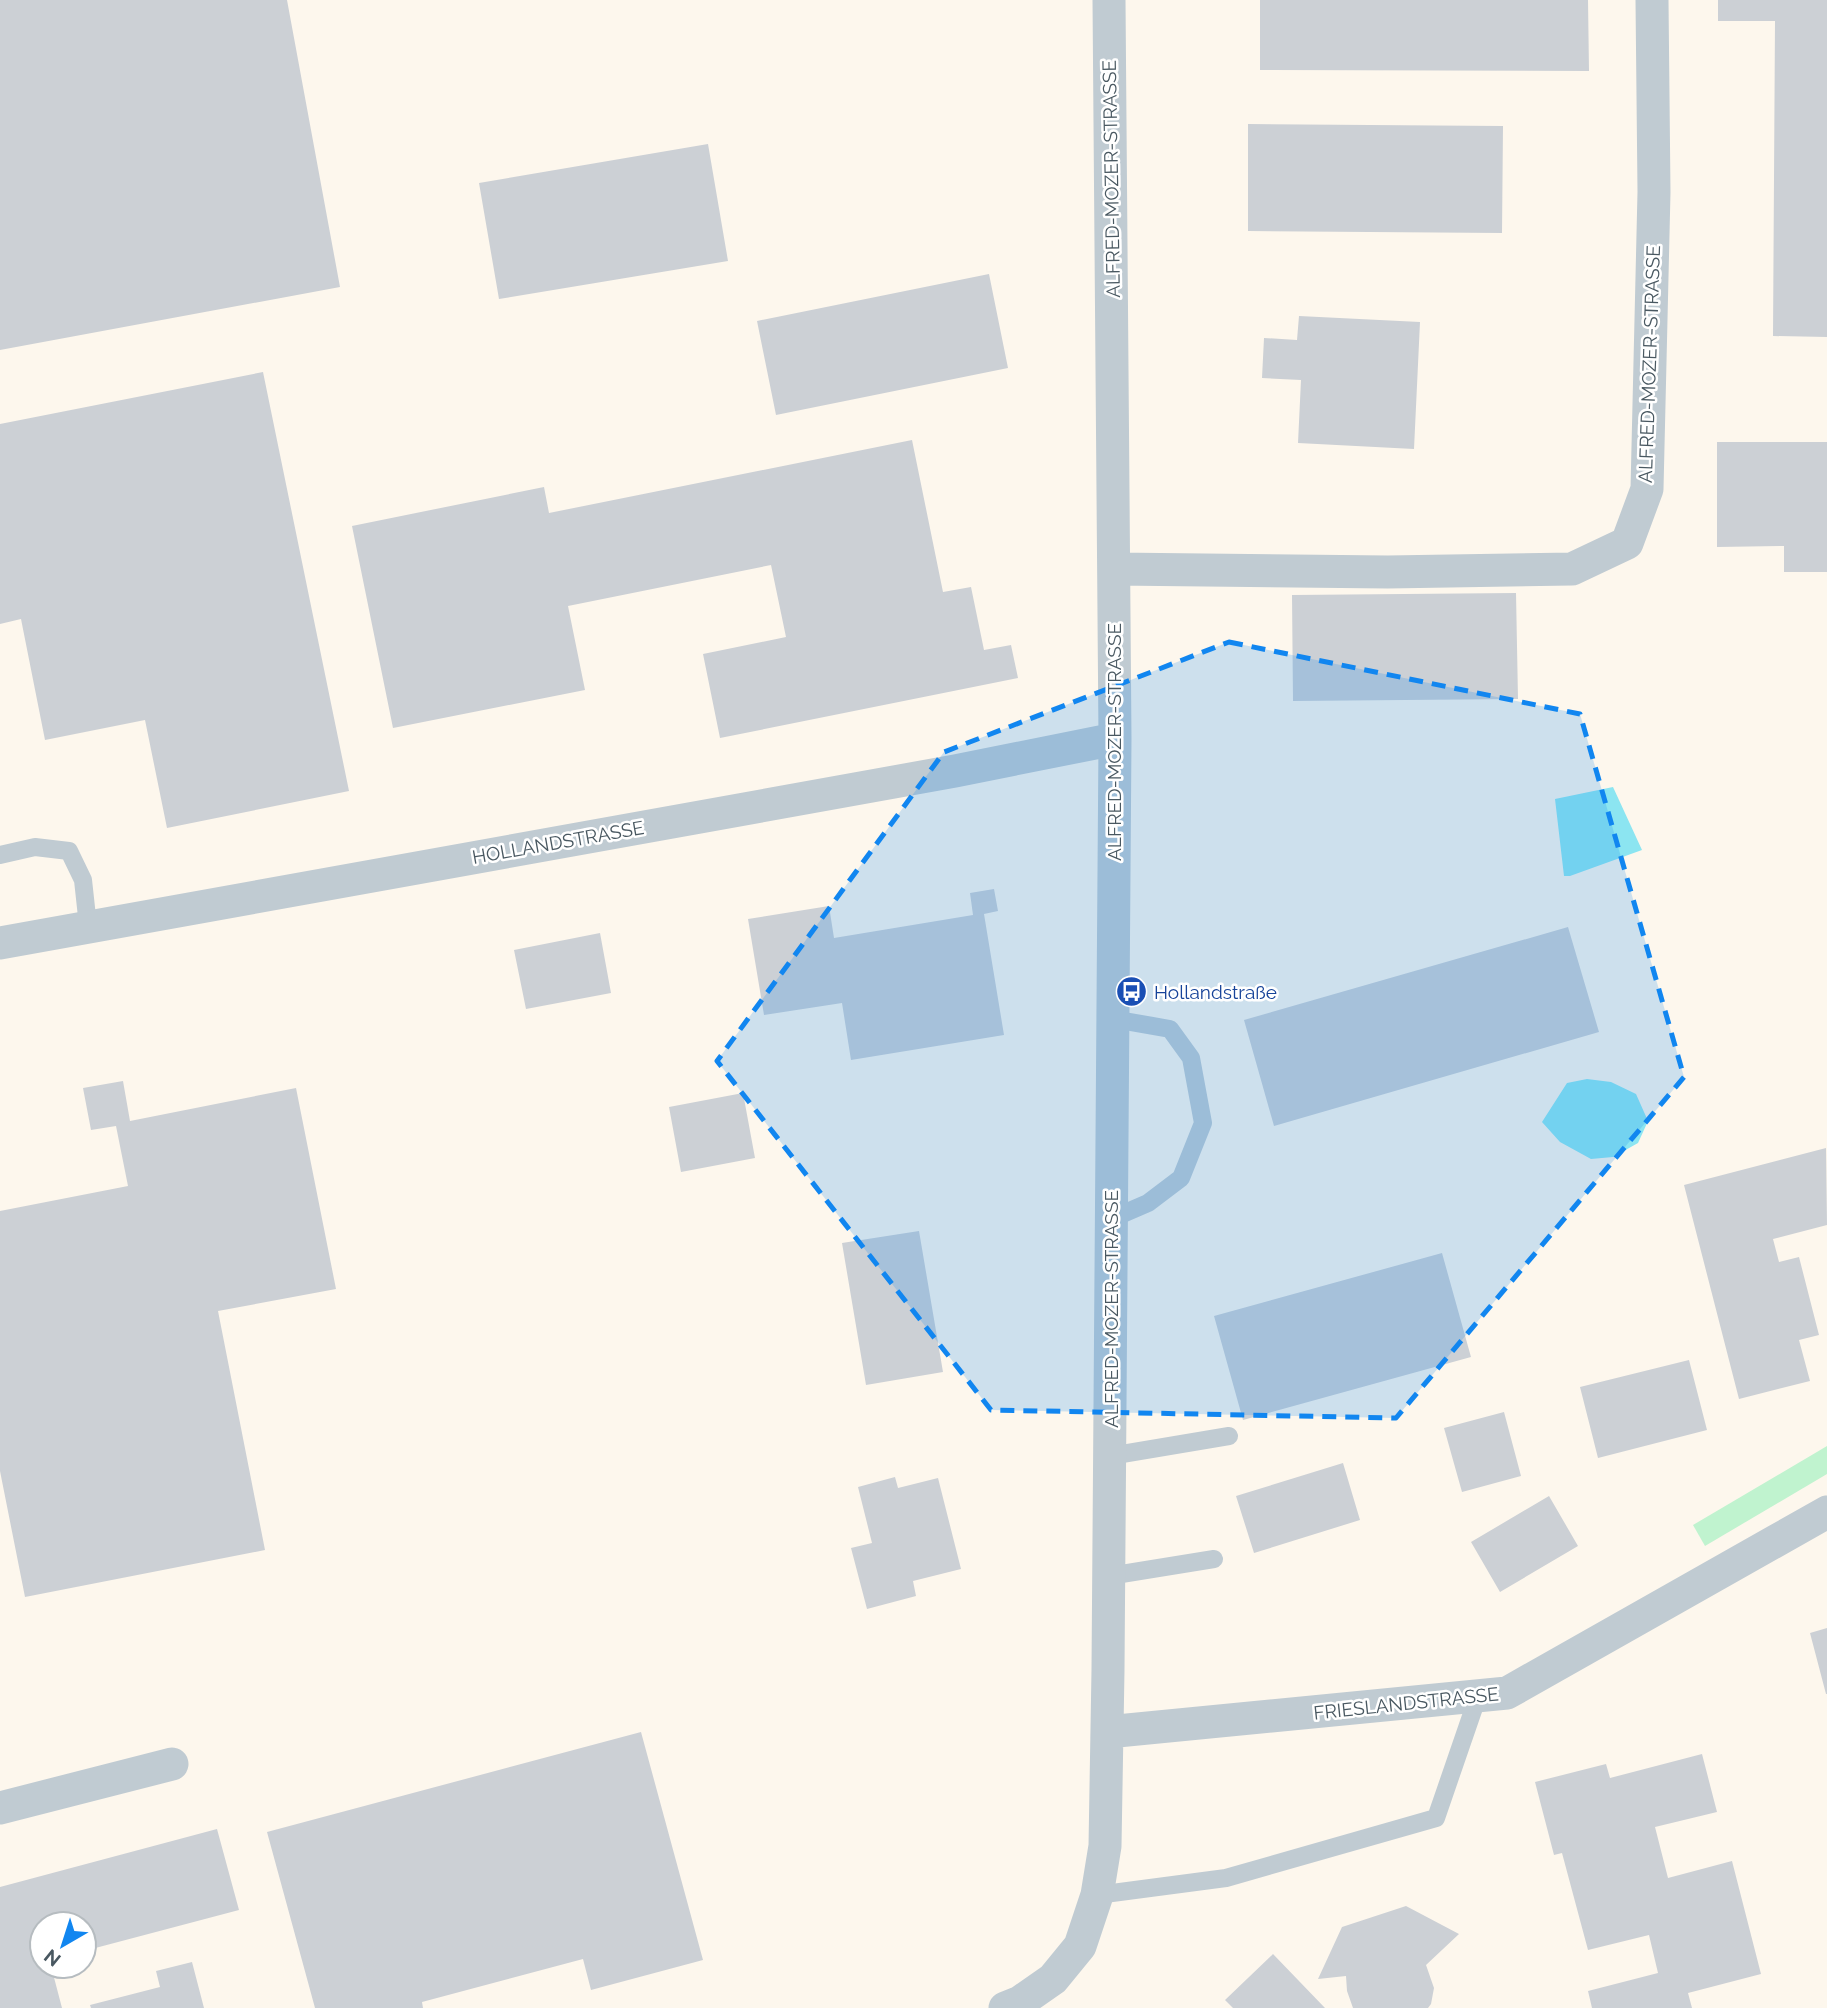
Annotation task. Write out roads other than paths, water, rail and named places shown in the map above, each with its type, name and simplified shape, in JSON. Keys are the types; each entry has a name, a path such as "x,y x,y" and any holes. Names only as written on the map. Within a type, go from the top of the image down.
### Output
{"street":[{"name":"ALFRED-MOZER-STRASSE","path":"1004,2008 1020,2002 1053,1979 1080,1946 1097,1895 1105,1846 1115,740 1108,0"},
{"name":"ALFRED-MOZER-STRASSE","path":"1115,569 1388,572 1573,569 1627,543 1647,489 1654,192 1652,0"},
{"name":"HOLLANDSTRASSE","path":"0,943 1115,740"},
{"name":"FRIESLANDSTRASSE","path":"1107,1732 1507,1693 1827,1512"},
{"path":"0,1808 172,1764"}],"lane":[{"path":"0,855 36,847 69,852 83,880 88,926"},
{"path":"1111,1219 1148,1203 1181,1178 1203,1123 1191,1058 1170,1029 1113,1019"},
{"path":"1110,1456 1229,1436"},
{"path":"1109,1576 1214,1559"},
{"path":"1097,1895 1226,1878 1436,1818 1478,1696"}],"water":[{"path":"1613,787 1642,850 1564,876 1555,799"},
{"path":"1587,1079 1611,1082 1636,1094 1648,1121 1638,1143 1613,1157 1591,1159 1560,1142 1542,1122 1567,1083"}],"place":[{"name":"Hollandstraße","path":"1131,992"}]}
